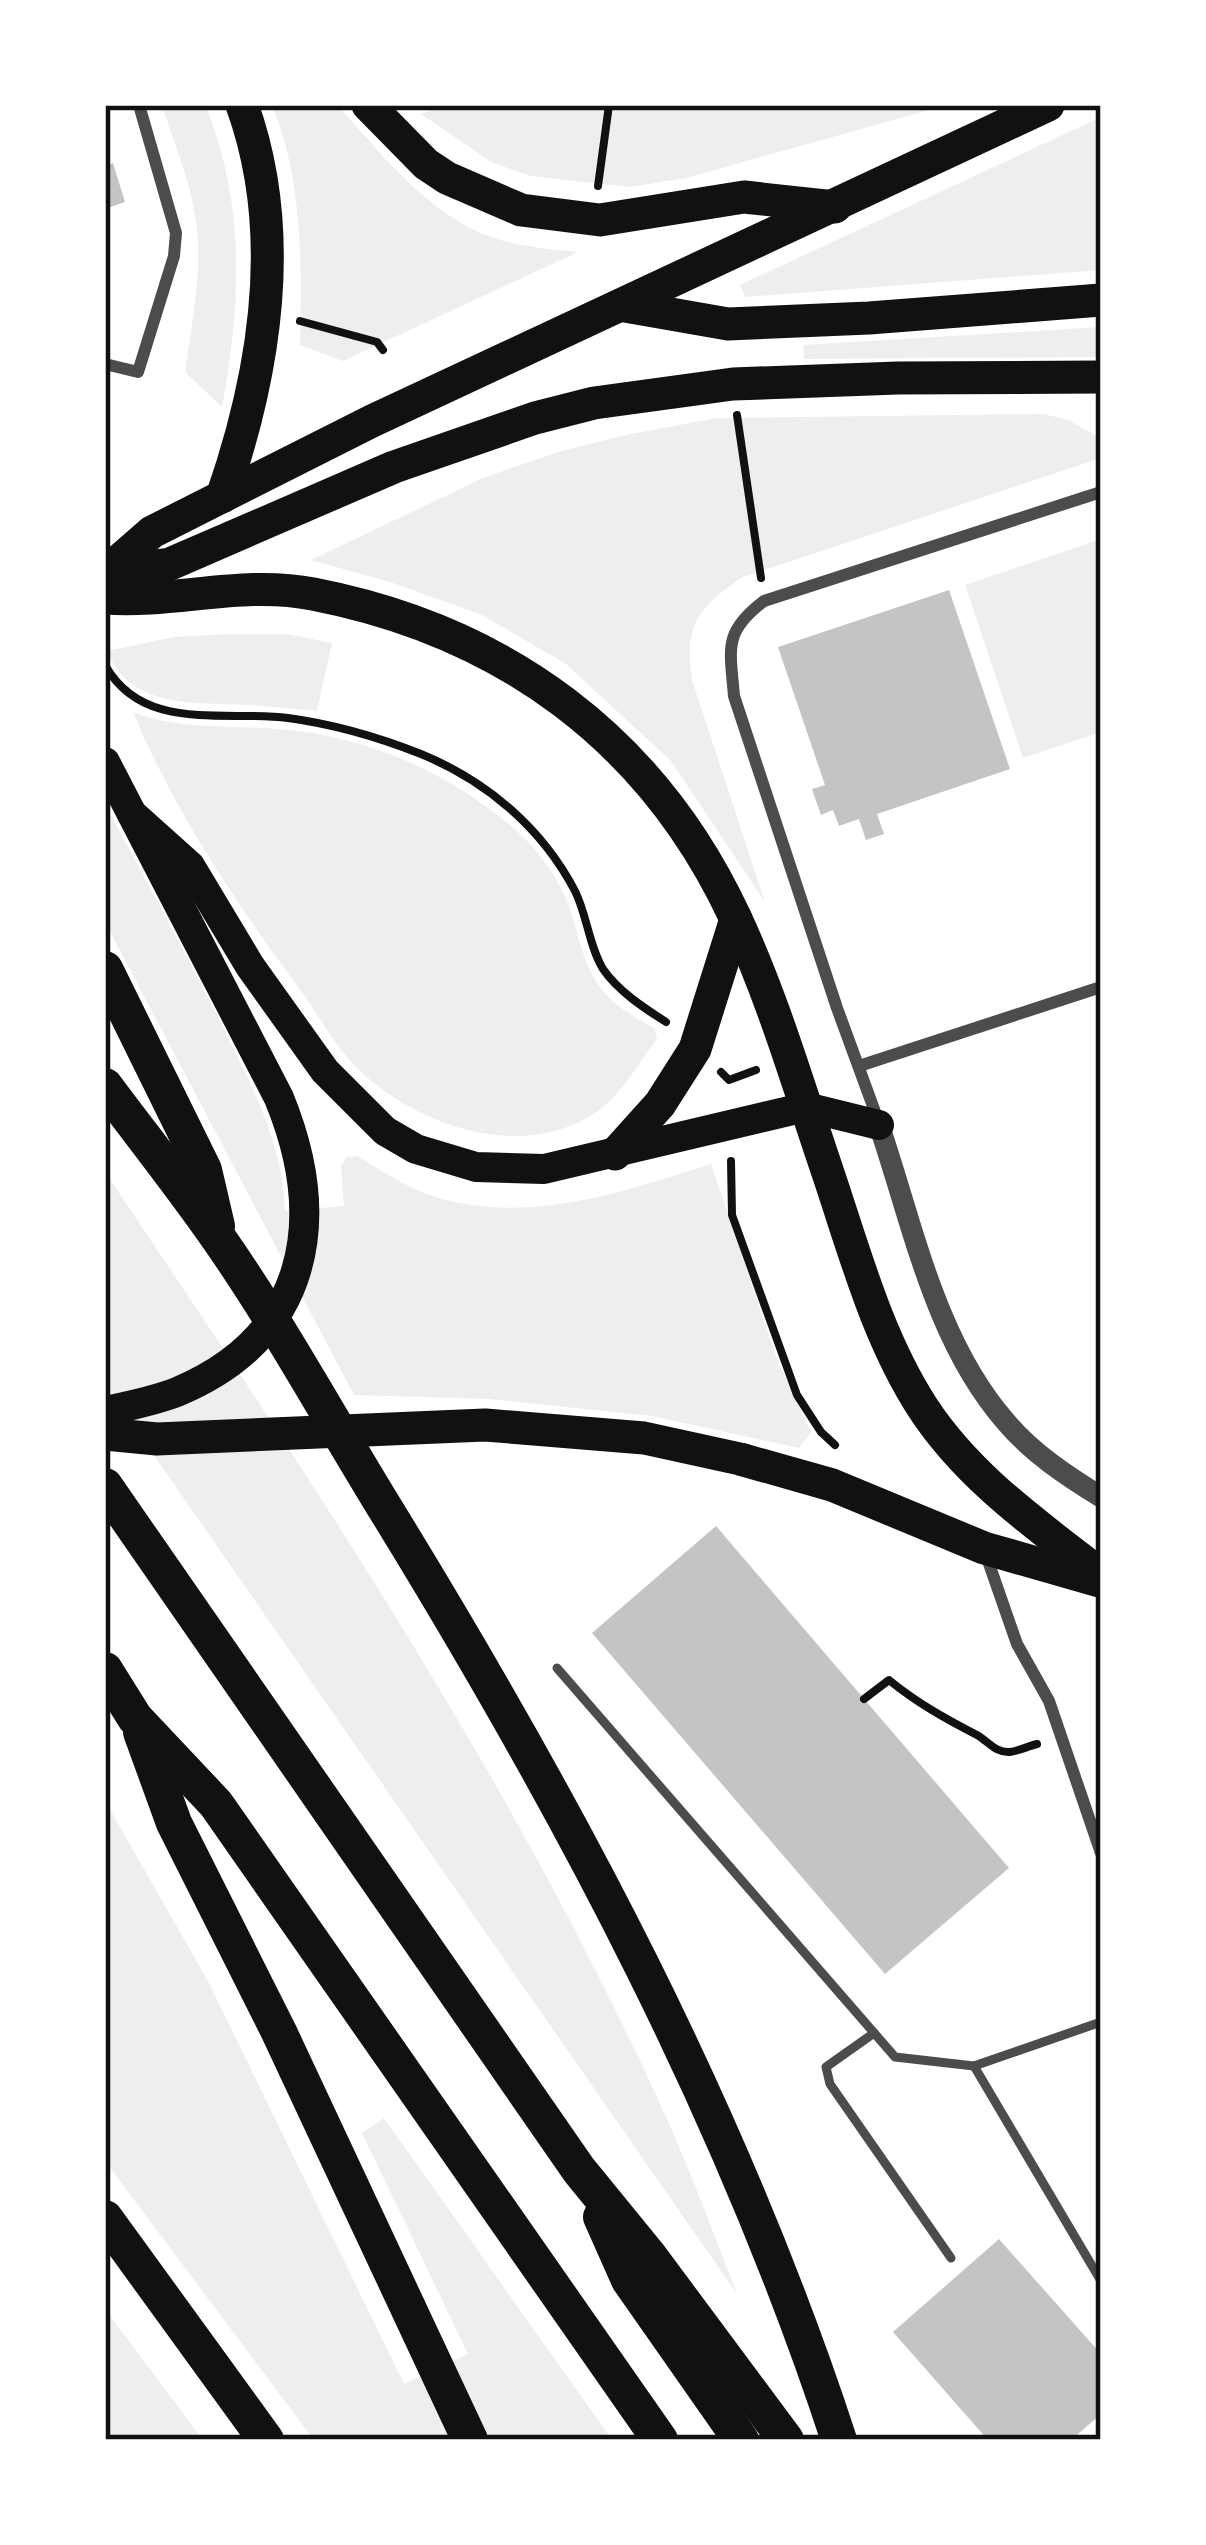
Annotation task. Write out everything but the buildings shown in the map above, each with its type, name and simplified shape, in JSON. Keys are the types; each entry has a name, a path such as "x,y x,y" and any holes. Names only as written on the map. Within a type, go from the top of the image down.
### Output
{"highway":[{"path":"222,497 248,412 261,348 266,229 262,178 242,105"},
{"path":"368,105 426,164 521,210 600,220 744,197 837,207"},
{"path":"106,581 152,532 372,422 1048,105"},
{"path":"625,306 728,324 1101,300"},
{"path":"106,581 170,564 394,467 535,418 594,403 733,384 898,378 1093,385"},
{"path":"106,581 306,592 440,629 501,658 606,736 680,822 736,919 806,1107 868,1294 921,1405 973,1471 1101,1578"},
{"path":"615,1154 660,1104 695,1049 736,919"},
{"path":"105,969 204,1170 220,1241"},
{"path":"105,1086 220,1241 493,1685 605,1892 709,2103 760,2220 839,2440"},
{"path":"105,1434 157,1439 484,1425 644,1438 832,1485 984,1548 1101,1578"},
{"path":"105,1486 579,2170 786,2440"},
{"path":"105,1670 135,1718 215,1804 660,2440"},
{"path":"135,1718 174,1823 279,2032 470,2440"},
{"path":"579,2170 629,2280 741,2440"},
{"path":"105,2218 266,2440"}],"main road":[{"path":"105,762 279,1098 305,1180 305,1225 297,1269 266,1329 203,1379 152,1400 105,1412"},
{"path":"132,814 190,866 250,967 302,1043 347,1096 385,1131 442,1159 491,1168 544,1168 806,1107 879,1125"}],"street":[{"path":"105,364 138,372 174,256 174,215 139,105"},
{"path":"1101,492 764,601 740,619 730,648 734,696 944,1320 974,1378 1008,1425 1101,1497"},
{"path":"859,1066 1101,987"},
{"path":"984,1548 1017,1644 1049,1701 1101,1853"}],"lane":[{"path":"557,1669 895,2057 974,2066 1101,2022"},
{"path":"874,2032 826,2067 830,2084 951,2258"},
{"path":"974,2066 1101,2281"}],"path":[{"path":"598,190 609,105"},
{"path":"298,321 377,343 383,350"},
{"path":"733,384 764,601"},
{"path":"105,665 114,680 158,711 286,718 353,730 424,755 488,790 544,838 577,895 602,968 638,1004 672,1026"},
{"path":"715,1067 729,1080 756,1070"},
{"path":"731,1153 732,1215 797,1395 837,1448"},
{"path":"864,1699 889,1680 920,1706 1006,1753 1061,1736"}],"shaded area":[{"path":"162,105 205,105 228,179 236,292 222,407 185,372 198,241 189,189"},
{"path":"272,105 337,105 408,182 449,215 504,241 578,252 343,361 300,345 295,193"},
{"path":"450,105 947,105 686,178 630,187 530,176 491,162 421,114"},
{"path":"1101,117 1101,270 745,297 740,285"},
{"path":"1101,327 1101,357 804,359 803,345"},
{"path":"1044,414 1068,420 1101,438 1101,458 743,577 714,598 697,619 690,645 692,680 765,902 671,761 566,664 482,615 311,560 483,478 561,451 631,434 717,418"},
{"path":"1101,539 1101,732 1023,758 965,585"},
{"path":"287,634 332,643 317,711 167,699 132,684 107,651 174,637"},
{"path":"133,712 186,724 278,729 341,739 402,759 459,788 511,826 543,859 566,899 596,982 615,1003 655,1029 657,1039 611,1099 563,1129 500,1135 437,1120 408,1106 357,1068 335,1042 209,858"},
{"path":"105,804 253,1088 278,1160 285,1211 344,1206 341,1167 346,1157 357,1156 422,1192 495,1207 568,1203 711,1164 777,1359 811,1432 799,1448 652,1416 488,1399 354,1395 105,922"},
{"path":"105,1172 332,1516 476,1751 607,1993 676,2139 737,2294 105,1385"},
{"path":"105,1801 208,1981 404,2384 468,2354 362,2133 384,2118 612,2440 314,2440 105,2161"},
{"path":"105,2309 203,2440 105,2440"}]}
